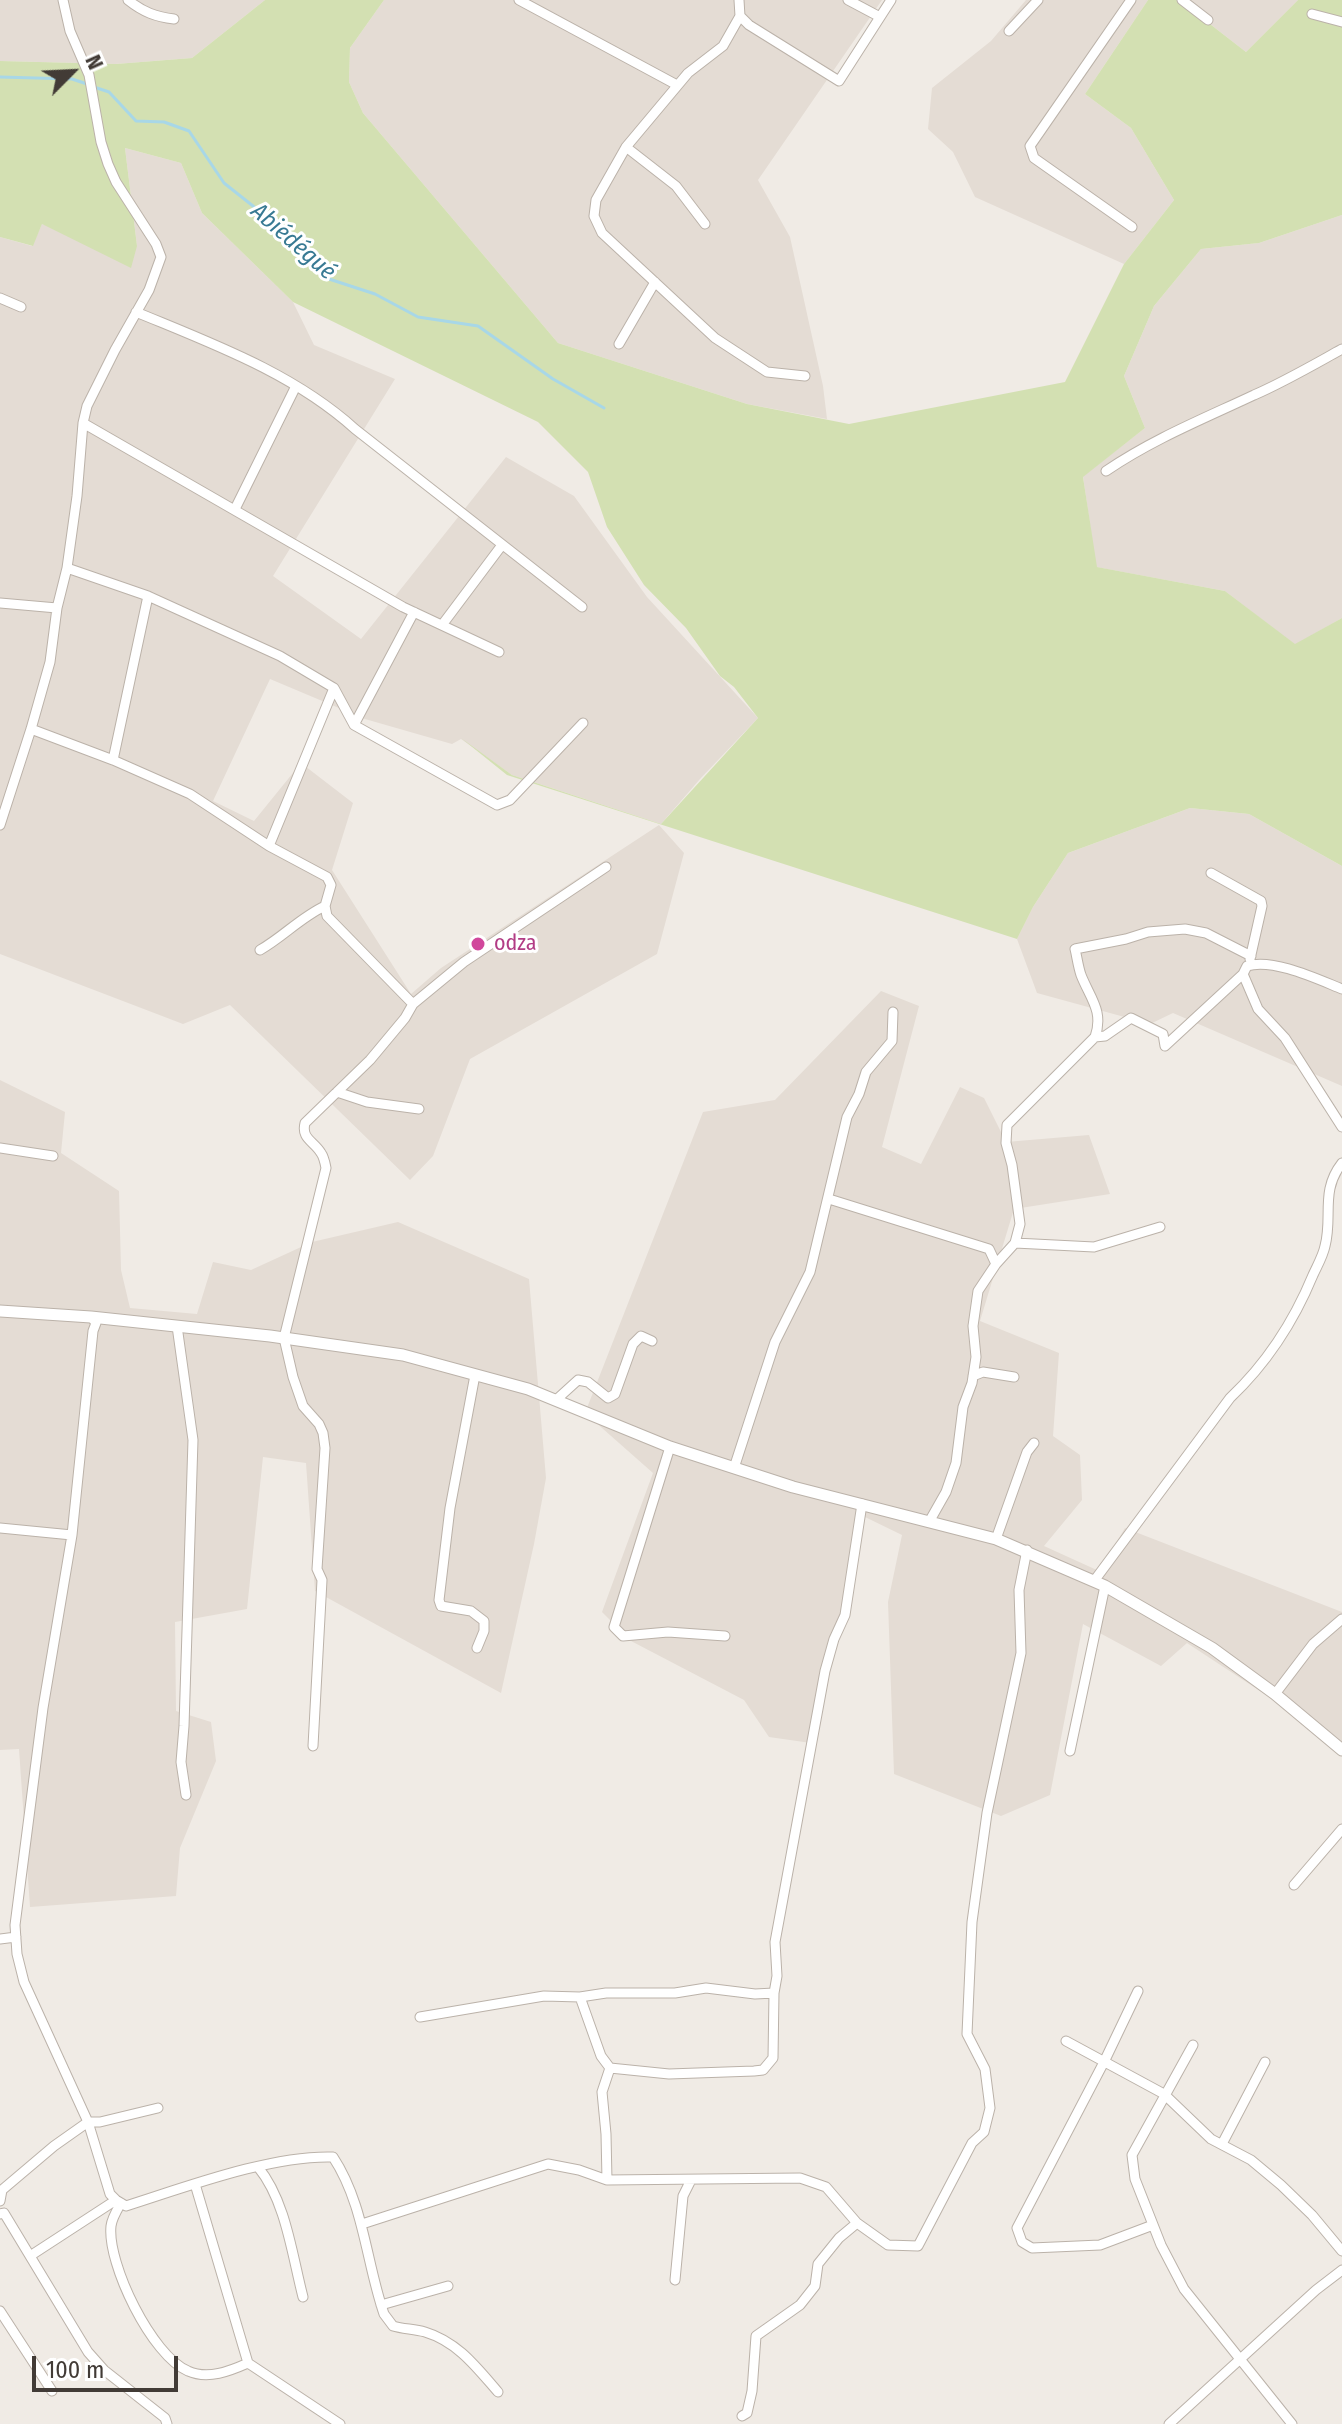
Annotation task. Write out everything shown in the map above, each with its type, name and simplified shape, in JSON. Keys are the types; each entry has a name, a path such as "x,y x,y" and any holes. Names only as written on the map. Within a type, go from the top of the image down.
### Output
{"street":[{"path":"0,825 5,788 31,729 50,662 57,608 67,568 87,406 149,290 161,257 108,164 89,75 70,31 63,0"},
{"path":"128,0 160,18 174,19"},
{"path":"519,0 677,85"},
{"path":"739,0 740,16 723,46 677,85 626,147 596,200 594,216 602,233 715,338 767,372 805,376"},
{"path":"848,0 880,17"},
{"path":"740,16 749,25 839,81 891,0"},
{"path":"1009,31 1038,0"},
{"path":"1182,0 1208,20"},
{"path":"1126,2 1030,146 1034,158 1132,227"},
{"path":"1312,14 1342,22"},
{"path":"626,147 676,186 705,224"},
{"path":"619,344 655,282"},
{"path":"0,298 21,307"},
{"path":"136,312 254,362 331,407 582,607"},
{"path":"1106,471 1175,430 1257,394 1342,349"},
{"path":"235,509 296,386"},
{"path":"83,423 414,612 499,652"},
{"path":"442,625 502,545"},
{"path":"67,568 148,596 280,656 334,688 354,725 497,805 510,800 583,723"},
{"path":"113,760 148,596"},
{"path":"0,603 57,608"},
{"path":"354,725 414,612"},
{"path":"269,846 334,688"},
{"path":"31,729 190,794 269,846 327,877 331,885 325,906 327,916 413,1004"},
{"path":"313,1746 322,1580 317,1569 325,1448 319,1424 303,1406 284,1338 326,1168 323,1156 304,1136 305,1123 370,1060 413,1004 464,962 606,867"},
{"path":"1211,873 1261,901 1247,965 1258,1009 1285,1038 1342,1127"},
{"path":"260,950 277,941 311,912 325,906"},
{"path":"929,1522 946,1492 956,1463 963,1407 976,1357 973,1326 978,1291 1015,1243 1020,1224 1006,1143 1007,1125 1095,1037 1100,1023 1079,971 1075,949 1148,932 1185,929 1206,933 1247,965"},
{"path":"1095,1037 1105,1036 1131,1018 1163,1034 1165,1046 1247,965 1277,967 1342,989"},
{"path":"734,1468 775,1342 810,1272 847,1117 866,1072 892,1041 893,1012"},
{"path":"337,1092 367,1102 419,1109"},
{"path":"0,1148 53,1156"},
{"path":"1070,1751 1099,1583 1230,1398 1251,1378 1299,1308 1326,1246 1327,1197 1334,1173 1342,1163"},
{"path":"829,1199 989,1249 996,1264"},
{"path":"1015,1243 1094,1247 1160,1227"},
{"path":"0,1311 177,1326 403,1355 528,1389 670,1447 793,1487 996,1539 1099,1583 1212,1648 1275,1694 1342,1750"},
{"path":"92,1318 96,1323 72,1535 43,1708 15,1925 24,1982 88,2122 110,2194 118,2202 126,2206 258,2167 315,2156 333,2157 342,2171 362,2224 381,2305 393,2326 444,2340 465,2354 498,2392"},
{"path":"177,1326 193,1440 181,1762 186,1795"},
{"path":"556,1400 578,1380 588,1382 608,1398 615,1394 633,1344 641,1336 652,1341"},
{"path":"973,1376 983,1372 1014,1377"},
{"path":"475,1375 450,1508 439,1600 441,1606 471,1611 484,1621 484,1631 477,1648"},
{"path":"996,1539 1027,1452 1034,1443"},
{"path":"670,1447 614,1627 623,1636 668,1632 725,1636"},
{"path":"580,1997 601,2056 610,2068 669,2074 763,2070 773,2058 777,1976 775,1942 825,1671 845,1615 862,1504"},
{"path":"0,1528 72,1535"},
{"path":"362,2224 548,2164 607,2180 800,2178 826,2187 857,2223 888,2245 918,2246 972,2143 984,2132 990,2108 985,2069 967,2034 972,1922 987,1813 1021,1653 1019,1590 1027,1550"},
{"path":"1275,1694 1313,1644 1342,1619"},
{"path":"1294,1885 1342,1829"},
{"path":"0,1939 16,1937"},
{"path":"420,2017 544,1996 675,1993 706,1988 774,1993"},
{"path":"1138,1991 1017,2228 1022,2242 1032,2248 1100,2245 1153,2225"},
{"path":"1066,2041 1164,2094 1211,2139 1251,2160 1312,2215 1342,2251"},
{"path":"1193,2045 1132,2155 1135,2179 1161,2245 1184,2289 1292,2424"},
{"path":"1222,2144 1265,2062"},
{"path":"607,2180 602,2092 610,2068"},
{"path":"0,2201 2,2190 88,2122 158,2108"},
{"path":"258,2167 268,2180 283,2222 303,2297"},
{"path":"675,2280 683,2196 691,2180"},
{"path":"195,2184 248,2363 340,2424"},
{"path":"30,2256 118,2202"},
{"path":"118,2202 111,2226 115,2257 135,2308 168,2358 189,2372 208,2374 223,2373 248,2363"},
{"path":"0,2214 4,2213 88,2352 104,2370 165,2418 167,2424"},
{"path":"742,2416 747,2413 752,2391 756,2336 800,2305 815,2286 818,2264 839,2238 857,2223"},
{"path":"1169,2424 1239,2358 1342,2270"},
{"path":"381,2305 448,2286"},
{"path":"0,2311 52,2391"}],"shaded area":[{"path":"0,0 265,0 192,58 116,64 0,61"},
{"path":"384,0 882,0 758,180 790,237 823,386 827,419 747,404 558,343 363,113 349,82 350,48"},
{"path":"1026,0 1148,0 1085,94 1131,128 1174,200 1124,264 975,197 953,152 928,129 932,88 991,41"},
{"path":"1179,0 1298,0 1246,52"},
{"path":"125,148 181,163 202,213 293,302 314,345 395,379 273,576 361,639 506,457 574,496 647,597 758,718 661,824 512,775 461,739 452,744 365,719 270,679 213,801 254,821 301,763 353,803 332,870 411,994 441,968 659,825 684,853 657,954 470,1059 433,1156 410,1180 230,1005 183,1024 0,954 0,237 32,246 42,224 137,246"},
{"path":"1342,215 1342,618 1295,645 1225,591 1096,567 1083,476 1145,428 1124,376 1154,306 1201,249 1259,243"},
{"path":"1190,808 1249,814 1342,866 1342,1086 1173,1013 1150,1024 1037,993 1017,939 1033,907 1068,853"},
{"path":"881,991 919,1006 882,1147 921,1164 960,1087 984,1098 1006,1142 1089,1135 1110,1194 1014,1209 980,1321 1059,1353 1053,1436 1080,1455 1082,1500 1044,1546 1099,1571 1125,1528 1342,1612 1342,1745 1187,1643 1161,1666 1083,1624 1050,1795 1001,1816 894,1774 888,1602 902,1535 865,1517 811,1743 769,1737 744,1700 631,1641 602,1612 653,1473 585,1413 703,1112 775,1100"},
{"path":"0,1080 65,1112 61,1153 119,1191 121,1270 130,1308 197,1314 213,1262 251,1270 312,1242 398,1222 529,1279 546,1478 501,1693 315,1591 306,1463 263,1457 247,1609 175,1622 176,1711 211,1722 216,1761 180,1848 176,1896 30,1907 19,1749 0,1750"}],"green space":[{"path":"265,0 384,0 350,48 349,82 363,113 558,343 747,404 849,424 1065,382 1124,264 1174,200 1131,128 1085,94 1148,0 1179,0 1246,52 1298,0 1342,0 1342,215 1259,243 1201,249 1154,306 1124,376 1145,428 1083,477 1097,567 1225,591 1295,644 1342,618 1342,866 1249,814 1190,808 1068,853 1033,907 1017,939 507,775 461,738 512,775 661,824 758,718 734,687 720,676 686,628 644,585 607,527 588,472 538,422 293,302 202,213 181,163 125,148 137,246 131,268 42,224 33,246 0,237 0,61 116,64 192,58"}],"waterway":[{"name":"Abiédégué","path":"0,77 72,79 87,84"},
{"name":"Abiédégué","path":"94,87 109,92 136,121 164,122 189,131 224,183 287,233 329,279 375,294 418,317 478,326 553,379 604,408"}],"place":[{"name":"odza","path":"478,944"}]}
